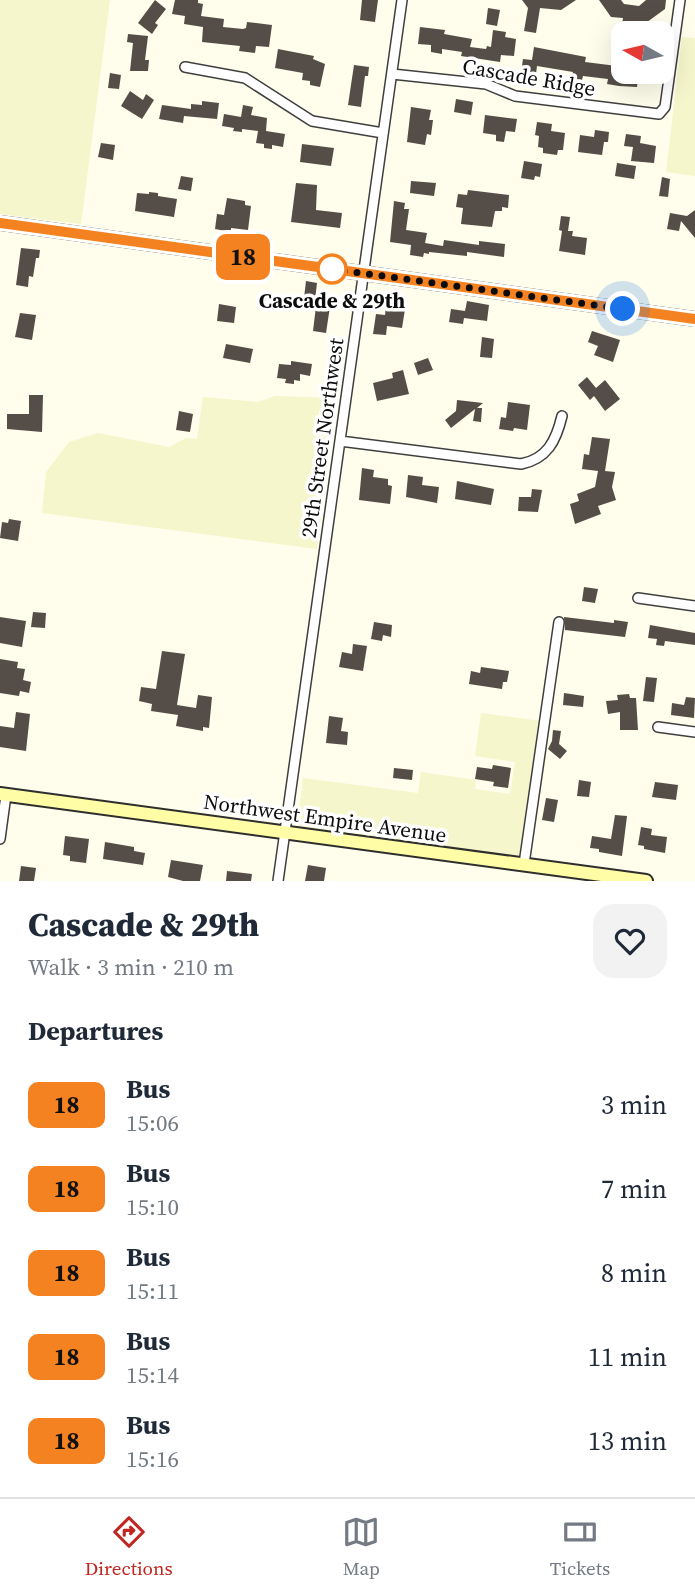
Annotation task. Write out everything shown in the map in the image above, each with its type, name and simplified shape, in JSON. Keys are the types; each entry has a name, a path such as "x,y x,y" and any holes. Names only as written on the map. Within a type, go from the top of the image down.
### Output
{"street":[{"name":"29th Street Northwest","path":"278,881 402,0"},
{"name":"Cascade Ridge","path":"391,74 486,84 515,96 660,114 665,107 680,0"},
{"path":"185,67 245,78 312,121 383,133"},
{"path":"0,223 695,319"},
{"path":"340,441 521,464 533,462 545,454 559,430 562,416"},
{"path":"638,598 695,606"},
{"path":"524,864 559,622"},
{"path":"658,727 695,732"},
{"path":"0,839 3,794"},
{"name":"Northwest Empire Avenue","path":"3,794 646,881"}],"green space":[{"path":"0,0 110,0 81,224 0,214"},
{"path":"682,37 695,38 695,176 666,172"},
{"path":"275,396 336,398 317,549 42,513 46,472 69,442 98,433 169,447 186,438 197,439 203,397 258,402"},
{"path":"481,713 541,721 521,858 297,827 303,778 418,793 421,772 476,780 475,789 510,794 515,762 475,756"}],"building":[{"path":"155,0 166,9 155,23 158,25 152,34 138,23"},
{"path":"175,0 198,0 198,3 203,4 201,16 224,19 223,27 243,29 246,28 247,22 272,25 269,47 256,46 255,53 239,51 240,46 202,42 203,27 184,24 185,16 172,14"},
{"path":"362,0 378,0 375,22 360,20"},
{"path":"522,0 576,0 561,10 540,8 536,33 524,31 528,8"},
{"path":"599,0 621,0 624,4 639,6 646,0 666,0 665,9 648,21 623,21 623,18 611,17"},
{"path":"488,8 500,10 497,26 486,24"},
{"path":"420,27 445,30 444,34 472,39 470,47 486,49 487,46 491,47 493,30 506,32 505,37 516,39 514,56 501,55 500,62 461,56 462,52 442,49 442,54 431,52 431,45 418,44"},
{"path":"128,34 148,36 145,60 149,60 148,71 130,71 133,43 127,42"},
{"path":"534,47 586,57 585,62 611,65 611,84 637,84 637,87 607,84 608,79 583,76 582,80 571,78 573,72 537,66 536,74 521,72 523,59 532,60"},
{"path":"278,49 314,56 313,59 325,64 320,87 302,80 303,73 275,68"},
{"path":"354,65 369,67 368,76 365,76 361,107 348,105"},
{"path":"110,73 121,75 119,89 108,88"},
{"path":"130,91 143,100 146,94 154,100 142,119 121,106"},
{"path":"456,99 473,102 471,115 454,112"},
{"path":"202,101 219,103 217,119 184,116 183,123 159,119 162,105 191,109 191,104 202,105"},
{"path":"243,105 253,107 251,115 267,118 266,131 285,134 283,147 272,145 272,149 264,148 264,144 256,143 258,131 233,131 234,128 222,126 224,114 241,117"},
{"path":"411,107 431,110 431,135 427,134 425,145 407,142"},
{"path":"485,115 517,119 515,132 506,131 504,142 496,141 496,135 483,133"},
{"path":"537,122 552,124 551,131 565,133 563,150 558,150 557,155 543,153 543,148 538,147 539,136 535,135"},
{"path":"595,130 609,132 602,155 578,152 580,135 594,137"},
{"path":"626,134 641,136 640,143 656,146 654,163 631,161 633,147 624,146"},
{"path":"101,143 115,145 113,160 98,157"},
{"path":"302,144 334,148 331,166 300,162"},
{"path":"524,161 542,164 540,177 535,176 534,180 521,178"},
{"path":"617,163 636,166 634,179 615,176"},
{"path":"181,176 193,178 191,191 178,189"},
{"path":"662,177 670,179 668,197 659,196"},
{"path":"411,181 436,183 434,196 410,193"},
{"path":"296,183 317,185 316,210 342,213 340,228 291,222"},
{"path":"468,190 509,195 508,208 502,207 502,211 495,211 492,227 461,224 463,208 456,207 458,194 467,195"},
{"path":"149,192 177,199 174,217 135,211 137,193"},
{"path":"227,198 245,201 245,205 251,206 248,230 231,228 231,232 215,229 217,214 224,215"},
{"path":"394,201 405,203 404,209 409,209 406,230 427,233 425,243 443,246 444,240 479,245 479,241 505,244 504,257 467,252 467,256 429,252 424,253 423,257 410,255 411,245 390,242"},
{"path":"695,210 695,238 681,221 679,231 667,229 670,213 687,216"},
{"path":"561,216 570,217 568,231 573,231 572,236 587,238 585,255 559,251"},
{"path":"21,248 40,250 33,277 29,276 28,287 16,285"},
{"path":"306,281 317,283 315,300 304,298"},
{"path":"317,298 331,300 326,333 313,331"},
{"path":"467,301 489,305 487,321 464,318 463,324 449,322 451,309 465,311"},
{"path":"394,302 406,303 402,328 387,326 386,335 373,334 376,314 385,315 386,307 393,308"},
{"path":"219,304 236,307 234,323 217,321"},
{"path":"20,313 36,315 32,340 15,337"},
{"path":"592,331 620,340 613,362 594,355 598,346 588,342"},
{"path":"482,337 494,339 492,358 480,357"},
{"path":"226,344 253,349 250,363 223,358"},
{"path":"428,358 433,370 418,375 414,363"},
{"path":"291,361 312,364 310,376 300,374 300,381 294,380 294,384 277,378 279,364 291,365"},
{"path":"403,370 409,394 377,401 373,383 393,378 392,373"},
{"path":"587,377 596,388 605,380 620,399 605,411 594,396 590,400 578,385"},
{"path":"29,395 43,395 42,432 7,429 7,414 29,414"},
{"path":"457,400 483,403 477,408 482,408 481,422 473,421 475,409 451,428 445,420 456,411"},
{"path":"508,402 530,405 527,430 499,429 501,417 506,418"},
{"path":"179,411 193,414 190,432 176,430"},
{"path":"592,437 610,439 605,471 615,472 612,487 616,500 598,506 601,514 575,524 570,504 579,501 577,494 595,487 598,471 582,469 584,454 589,455"},
{"path":"362,468 374,470 373,477 388,479 388,485 392,486 390,504 359,500"},
{"path":"408,475 423,477 422,485 439,487 437,503 406,497"},
{"path":"457,481 494,489 491,505 455,499"},
{"path":"532,489 542,490 538,512 518,511 519,497 531,497"},
{"path":"9,519 21,521 18,541 0,538 2,522 8,523"},
{"path":"584,587 598,589 595,603 582,601"},
{"path":"33,612 46,613 45,628 31,627"},
{"path":"0,617 26,621 22,647 0,643"},
{"path":"564,617 628,622 625,637 565,630"},
{"path":"374,622 392,625 391,637 383,635 382,641 371,639"},
{"path":"650,625 695,633 695,645 665,641 664,646 656,645 657,639 648,638"},
{"path":"353,644 367,646 363,671 339,667 342,652 352,654"},
{"path":"162,651 185,654 177,705 196,708 198,695 212,697 209,728 203,727 203,731 176,726 178,715 151,711 152,704 139,701 141,687 156,689"},
{"path":"0,659 18,662 17,668 25,669 23,680 31,682 29,693 20,691 19,696 0,693"},
{"path":"481,667 509,671 507,682 503,682 502,689 469,684 471,671 480,673"},
{"path":"646,677 657,678 654,702 643,701"},
{"path":"564,693 584,696 583,707 563,705"},
{"path":"629,694 630,698 636,698 638,730 620,730 620,712 608,714 606,701 618,700 617,695"},
{"path":"686,697 695,698 694,718 671,715 672,703 684,705"},
{"path":"16,712 30,714 26,751 0,747 0,726 14,728"},
{"path":"329,716 343,718 341,731 348,732 347,745 326,743"},
{"path":"553,730 561,731 559,744 567,751 560,759 548,749"},
{"path":"493,765 511,768 508,788 493,786 494,782 475,779 477,767 492,769"},
{"path":"394,768 413,770 412,780 393,778"},
{"path":"579,780 591,782 589,797 577,796"},
{"path":"655,782 678,785 676,800 652,797"},
{"path":"546,798 558,800 554,822 542,820"},
{"path":"615,815 627,816 622,856 590,848 592,836 611,839"},
{"path":"641,827 652,829 651,835 667,837 665,853 644,849 644,846 638,845"},
{"path":"65,836 89,839 86,863 70,861 70,856 63,855"},
{"path":"105,842 134,847 134,851 145,853 143,865 103,859"},
{"path":"171,860 203,865 200,881 183,881 168,877"},
{"path":"308,865 326,868 324,881 305,881"},
{"path":"21,866 36,868 34,881 19,881"},
{"path":"227,871 252,874 251,881 226,881"}],"bus line":[{"name":"18","path":"0,223 695,319"}],"place":[{"name":"Cascade & 29th","path":"332,269"}],"route":[{"path":"332,269 623,309"}]}
